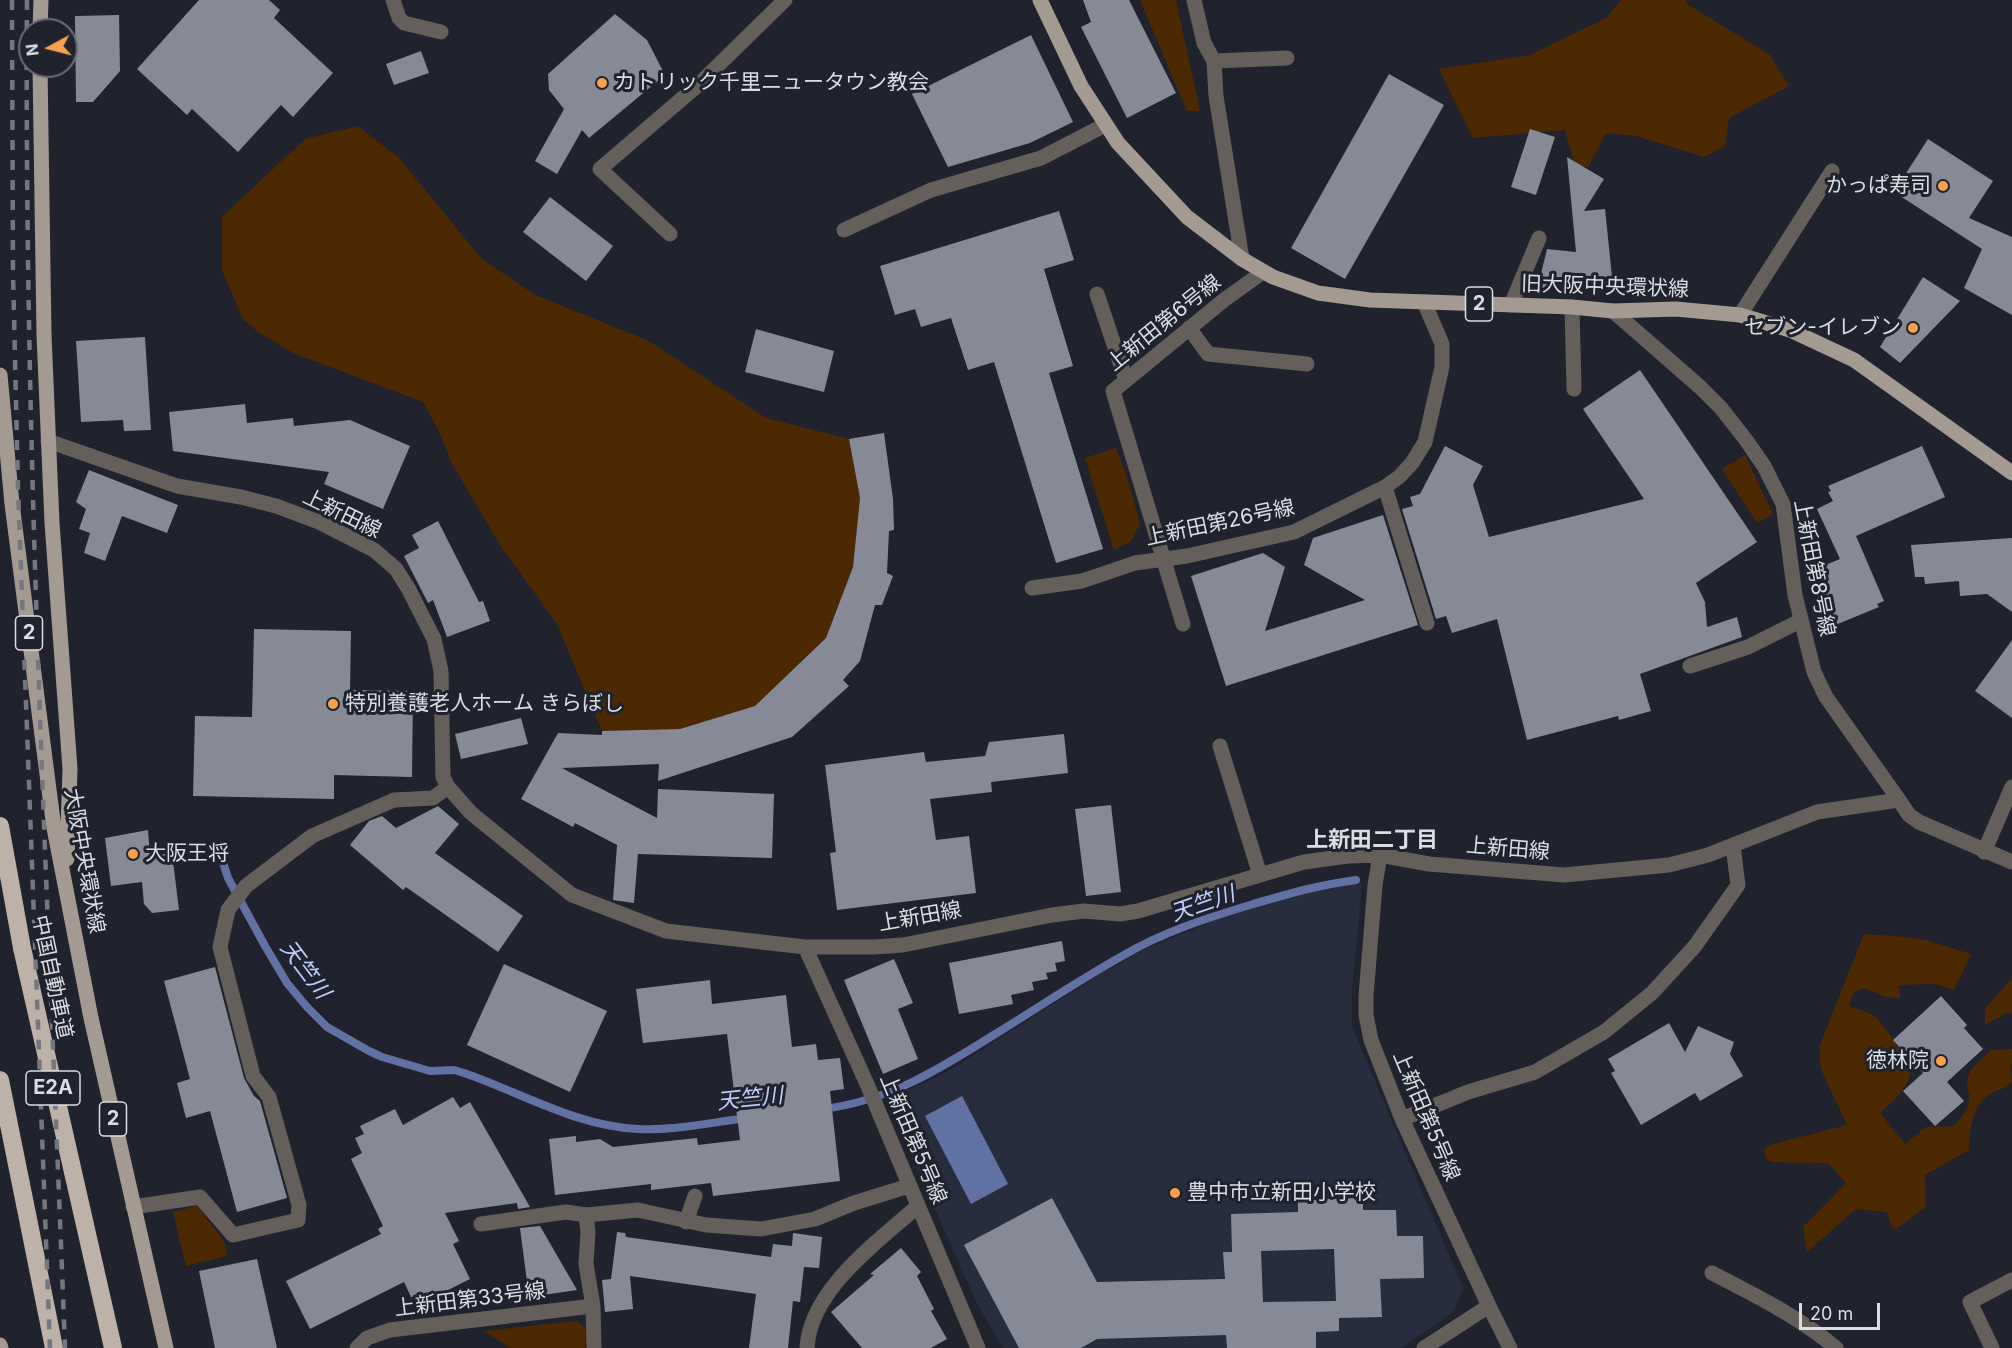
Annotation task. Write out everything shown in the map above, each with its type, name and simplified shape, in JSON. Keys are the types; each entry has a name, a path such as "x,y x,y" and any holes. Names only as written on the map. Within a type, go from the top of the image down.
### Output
{"highway":[{"name":"中国自動車道","path":"0,826 22,948 113,1348"},
{"name":"E2A","path":"0,1080 54,1348"}],"main road":[{"path":"40,18 41,0"},
{"name":"旧大阪中央環状線","path":"1040,0 1082,86 1118,142 1172,202 1242,259 1263,272 1318,293 1370,300 1572,307 1613,311 1676,309 1740,315 1790,330 1854,360 2012,473"},
{"path":"40,78 44,323 52,534 70,769 66,890"},
{"name":"大阪中央環状線","path":"0,375 15,527 54,828 91,1018 166,1348"}],"street":[{"path":"393,0 399,18 404,23 441,32"},
{"path":"670,234 600,169 698,85 785,0"},
{"path":"1194,0 1204,43 1214,61 1216,96 1242,259"},
{"path":"1214,61 1287,58"},
{"path":"844,230 931,190 1041,158 1105,125"},
{"path":"1740,315 1832,171"},
{"path":"1511,305 1539,238"},
{"name":"上新田第6号線","path":"1182,624 1113,391 1189,328 1263,272"},
{"path":"1097,294 1126,380"},
{"name":"上新田第26号線","path":"1032,588 1082,581 1135,563 1187,556 1294,532 1384,487 1399,477 1412,463 1425,442 1443,356 1437,332 1424,303"},
{"path":"1572,307 1574,389"},
{"name":"上新田第8号線","path":"1613,311 1721,408 1764,466 1784,504 1795,595 1814,672 1827,697 1899,800"},
{"path":"1189,328 1208,354 1307,364"},
{"name":"上新田線","path":"48,441 177,486 241,497 276,506 319,522 374,550 396,569 434,639 441,671 443,697 443,777 448,787 471,813 572,895 666,931 805,947 903,945 1062,913 1093,911 1128,913 1304,862 1348,856 1380,855 1429,864 1564,875 1669,865 1733,846 1817,812 1899,800"},
{"path":"1384,487 1427,623"},
{"path":"1690,666 1748,647 1800,621"},
{"path":"1220,746 1260,875"},
{"path":"133,1207 200,1197 233,1235 298,1220 299,1205 272,1107 269,1097 253,1076 220,947 228,910 246,886 312,836 394,800 433,798 448,787"},
{"path":"1984,852 2012,787"},
{"path":"1899,800 1909,815 1919,822 1984,852 2012,862"},
{"path":"1402,1119 1468,1092 1535,1072 1604,1032 1652,993 1695,946 1738,885 1733,846"},
{"name":"上新田第5号線","path":"1380,855 1375,885 1366,996 1366,1015 1371,1040 1402,1119 1510,1348"},
{"name":"上新田第5号線","path":"805,947 877,1107 978,1348"},
{"path":"482,1224 566,1212 586,1215 638,1210 686,1221 747,1229 785,1226 815,1219 854,1203 909,1186"},
{"path":"686,1221 695,1196"},
{"path":"807,1348 808,1335 816,1312 828,1293 847,1270 918,1206"},
{"path":"586,1215 588,1232 586,1264 593,1306 594,1348"},
{"path":"1712,1273 1766,1301 1819,1334 1836,1348"},
{"path":"1992,1348 1970,1302 2012,1280"},
{"name":"上新田第33号線","path":"357,1348 367,1338 390,1330 593,1306"},
{"path":"1424,1348 1489,1306"}],"shaded area":[{"path":"1140,0 1176,0 1200,111 1187,111"},
{"path":"1621,0 1686,0 1687,4 1770,55 1789,86 1729,118 1725,146 1704,157 1636,136 1606,133 1588,167 1575,165 1565,130 1473,138 1439,69 1530,55 1606,18"},
{"path":"358,126 399,158 481,258 535,295 649,341 766,418 849,439 860,498 853,567 826,638 755,706 680,729 602,731 557,624 500,545 450,460 440,433 423,402 293,353 258,332 243,319 222,270 222,217 305,139"},
{"path":"1116,448 1129,483 1140,524 1130,542 1114,550 1085,458"},
{"path":"1745,455 1773,514 1757,523 1722,469"},
{"name":"豊中市立新田小学校","path":"1362,883 1352,990 1352,1027 1463,1288 1455,1310 1402,1348 1003,1348 977,1304 886,1098 920,1085 953,1068 1099,975 1143,950 1228,915 1305,892"},
{"path":"1864,934 1926,940 1971,954 1954,990 1936,984 1899,985 1900,998 1886,997 1864,988 1853,993 1849,1006 1876,1017 1911,1067 1909,1080 1905,1086 1880,1113 1905,1144 1926,1127 1954,1126 1957,1123 1968,1104 1967,1083 1970,1072 1991,1050 2012,1049 2012,1064 2010,1065 2012,1081 1988,1095 1977,1108 1970,1132 1969,1150 1925,1175 1926,1207 1896,1229 1892,1228 1887,1212 1856,1209 1807,1252 1803,1227 1846,1183 1828,1163 1771,1162 1766,1159 1764,1149 1770,1145 1847,1125 1823,1074 1820,1064 1820,1045"},
{"path":"2012,978 2012,1014 2008,1012 1985,1025 1985,1009"},
{"path":"197,1206 224,1241 227,1256 186,1266 173,1212"},
{"path":"577,1321 585,1328 585,1348 511,1348 484,1331"}],"water":[{"path":"962,1096 1008,1184 971,1204 925,1116"}],"building":[{"path":"199,0 269,0 280,10 274,18 333,73 293,117 281,105 238,152 192,109 187,115 137,69"},
{"path":"1083,0 1129,0 1176,93 1127,118 1081,27 1091,22"},
{"name":"カトリック千里ニュータウン教会","path":"615,14 647,40 665,75 589,138 582,130 557,174 535,161 564,109 549,90 548,74"},
{"path":"119,15 120,71 93,102 76,102 78,18 75,16"},
{"path":"1031,35 1073,122 1030,143 948,167 912,94"},
{"path":"421,51 429,73 394,85 386,64"},
{"path":"1389,74 1444,105 1345,279 1291,248"},
{"path":"1530,129 1555,137 1536,195 1511,187"},
{"name":"かっぱ寿司","path":"1928,139 1993,181 1969,218 2012,237 2012,315 1964,288 1982,249 1894,192"},
{"path":"1567,157 1604,179 1584,211 1605,209 1612,277 1570,281 1537,290 1547,249 1576,252"},
{"path":"550,197 613,246 586,281 523,232"},
{"path":"1059,211 1074,260 1044,269 1073,366 1049,373 1103,549 1056,563 994,362 968,370 951,318 921,327 915,309 895,315 880,266"},
{"name":"セブン-イレブン","path":"1923,277 1960,301 1900,363 1880,347"},
{"path":"756,329 834,351 824,392 745,372"},
{"path":"145,337 151,430 124,431 123,420 81,422 76,341"},
{"path":"1640,370 1757,542 1696,583 1705,602 1707,627 1737,617 1742,637 1640,674 1651,711 1619,720 1618,716 1527,740 1497,619 1452,633 1446,616 1436,619 1402,509 1413,506 1410,497 1420,494 1445,446 1483,466 1473,485 1489,537 1644,499 1583,409"},
{"path":"245,404 247,423 293,418 294,426 350,420 410,446 383,509 324,484 329,472 173,451 169,412"},
{"path":"884,433 893,499 894,530 889,531 887,573 893,576 882,605 875,605 860,661 843,680 849,686 792,737 658,781 659,764 562,768 657,818 658,789 774,794 772,858 638,854 634,903 613,900 617,845 575,823 573,827 521,799 558,733 602,735 602,731 680,729 755,706 826,638 853,567 860,498 849,439"},
{"path":"1922,446 1945,497 1856,536 1884,601 1877,604 1879,607 1828,628 1814,595 1823,591 1815,572 1821,570 1820,567 1840,559 1817,509 1833,501 1828,492 1831,491 1828,486"},
{"path":"89,470 178,505 167,533 122,516 105,561 84,553 90,533 79,529 86,509 76,502"},
{"path":"1383,515 1418,625 1226,686 1191,576 1263,553 1285,567 1265,631 1365,600 1304,565 1313,538"},
{"path":"438,521 479,602 483,601 490,621 447,637 433,600 428,603 404,556 419,548 412,535"},
{"path":"2012,538 2012,612 1987,594 1960,596 1959,581 1925,584 1924,577 1915,577 1911,545"},
{"name":"特別養護老人ホーム きらぼし","path":"254,629 351,631 350,690 413,691 412,777 334,775 334,799 193,796 195,716 252,717"},
{"path":"2012,640 2012,718 1975,691"},
{"path":"521,718 528,744 461,759 455,734"},
{"path":"1064,734 1068,773 991,782 992,792 930,799 936,840 969,836 976,893 837,910 830,853 836,852 825,765 924,752 926,762 985,756 989,742"},
{"path":"1111,805 1121,892 1086,896 1075,809"},
{"path":"438,806 459,824 435,853 523,916 498,952 406,887 403,890 350,845 369,821 382,816 396,828"},
{"name":"大阪王将","path":"148,830 150,856 172,853 179,910 152,913 144,904 142,882 111,886 105,838"},
{"path":"1062,941 1065,961 1055,963 1057,971 1046,973 1048,979 1032,982 1034,990 1011,995 1013,1004 959,1014 949,963"},
{"path":"894,959 913,1003 898,1009 918,1059 883,1074 844,980"},
{"path":"504,964 607,1011 570,1092 467,1045"},
{"path":"215,967 244,1078 254,1096 260,1101 287,1198 237,1212 210,1111 186,1118 177,1083 190,1079 164,981"},
{"path":"710,980 712,1004 786,995 792,1047 816,1044 818,1060 840,1058 844,1089 830,1091 840,1181 713,1196 711,1183 651,1190 651,1184 555,1195 549,1139 576,1136 576,1142 600,1139 613,1147 697,1138 698,1145 740,1140 727,1034 643,1043 636,989"},
{"name":"徳林院","path":"1941,996 1967,1025 1964,1028 1983,1049 1947,1082 1964,1101 1935,1126 1903,1091 1923,1073 1893,1040"},
{"path":"1669,1023 1685,1052 1698,1026 1734,1042 1730,1054 1743,1076 1700,1101 1695,1093 1641,1125 1611,1073 1615,1071 1608,1059"},
{"path":"453,1097 460,1108 470,1102 530,1207 518,1209 517,1203 445,1213 459,1241 453,1244 470,1279 442,1293 411,1297 404,1282 310,1329 286,1281 381,1234 378,1229 383,1226 351,1159 362,1153 355,1138 364,1134 360,1126 395,1109 403,1125"},
{"path":"1052,1198 1097,1282 1225,1279 1223,1252 1232,1252 1231,1214 1298,1212 1298,1200 1363,1198 1363,1210 1396,1210 1397,1236 1423,1236 1424,1278 1380,1279 1382,1317 1339,1318 1339,1331 1316,1332 1316,1348 1227,1348 1226,1335 1097,1339 1081,1348 1019,1348 964,1245","holes":["1334,1249 1336,1301 1263,1302 1261,1251"]},
{"path":"540,1226 577,1290 529,1297 520,1228"},
{"path":"617,1232 625,1233 626,1237 771,1257 773,1244 792,1246 793,1233 822,1237 819,1268 804,1267 800,1302 793,1301 788,1348 749,1348 756,1294 630,1276 633,1309 605,1312 602,1280 611,1279"},
{"path":"901,1248 921,1272 917,1276 934,1309 931,1311 947,1339 931,1348 862,1348 831,1312"},
{"path":"257,1259 277,1348 215,1348 199,1271"}],"waterway":[{"name":"天竺川","path":"218,847 228,878 287,983 327,1027 369,1051 430,1071 454,1070 464,1073 571,1115 615,1127 665,1129 748,1118"},
{"name":"天竺川","path":"823,1109 869,1099 932,1072 1074,984 1170,932 1277,897 1356,880"}],"railway":[{"path":"12,0 13,272 18,488 50,1348"},
{"path":"27,0 27,169 33,506 65,1348"}],"place":[{"name":"カトリック千里ニュータウン教会","path":"602,83"},
{"name":"かっぱ寿司","path":"1943,186"},
{"name":"セブン-イレブン","path":"1913,328"},
{"name":"特別養護老人ホーム きらぼし","path":"333,704"},
{"name":"大阪王将","path":"133,854"},
{"name":"徳林院","path":"1941,1061"},
{"name":"豊中市立新田小学校","path":"1175,1193"}],"district":[{"name":"上新田二丁目","path":"1372,840"}]}
